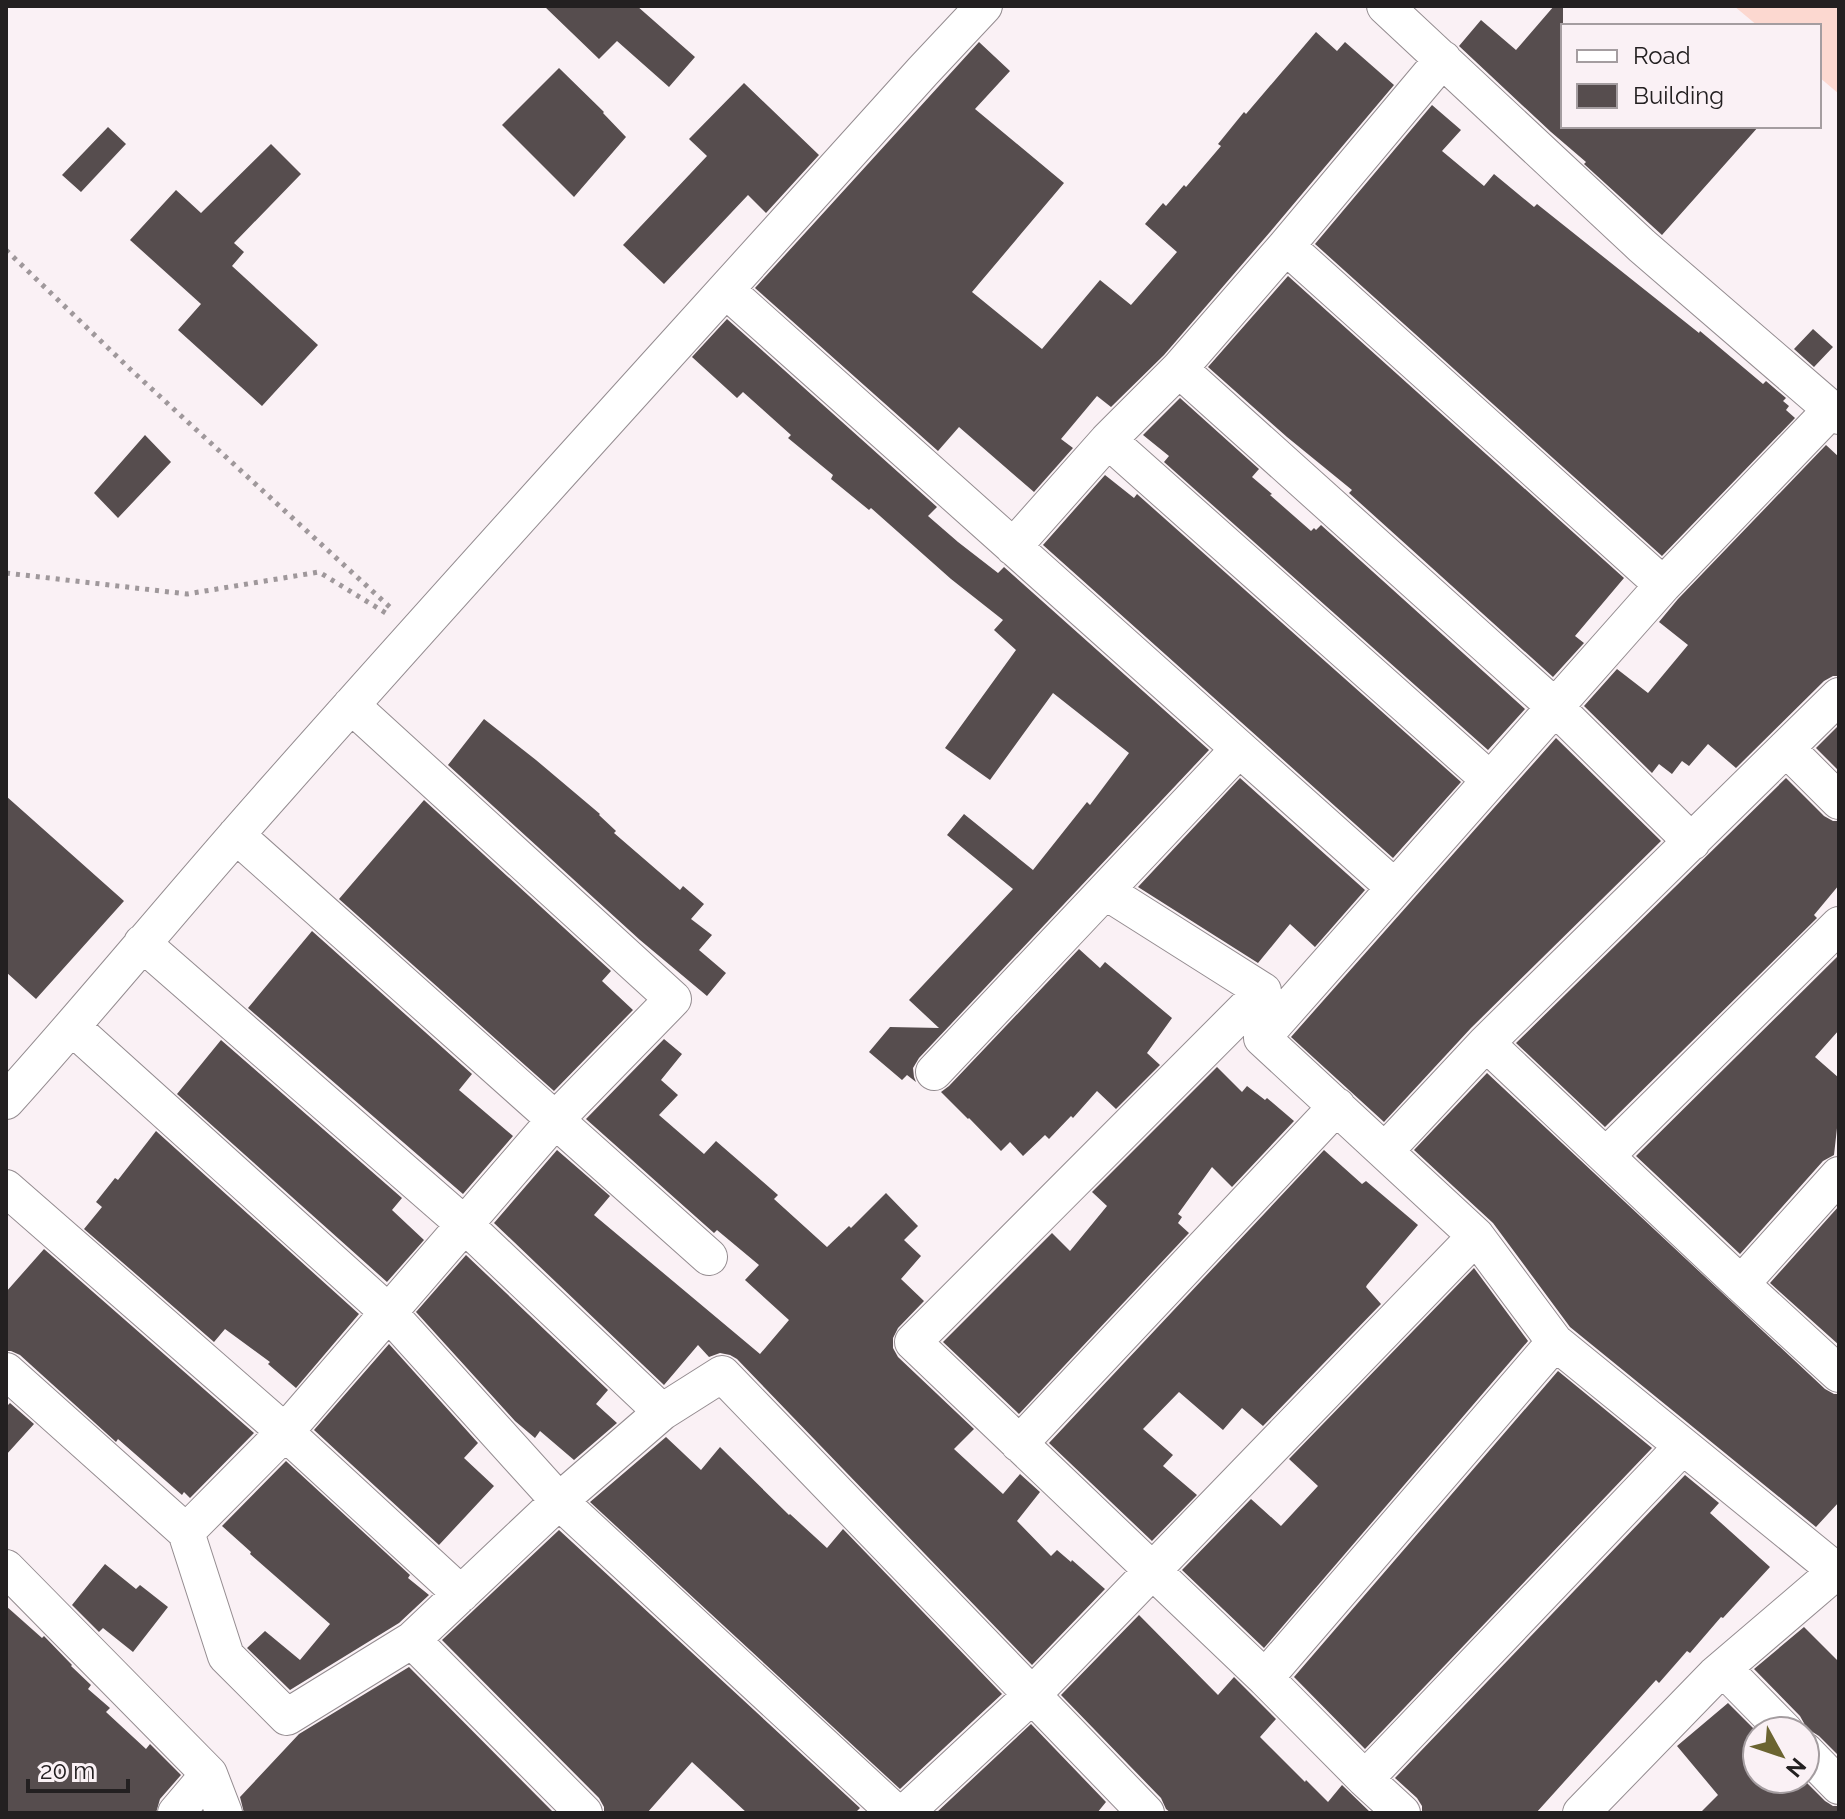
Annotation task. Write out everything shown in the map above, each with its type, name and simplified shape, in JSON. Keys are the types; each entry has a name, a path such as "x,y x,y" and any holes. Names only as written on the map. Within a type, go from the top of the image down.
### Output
{"street":[{"path":"6,1101 351,705 984,6"},
{"path":"1262,1038 1663,585 1835,412 1642,246 1385,6"},
{"path":"1013,547 1108,440 1179,369 1443,59"},
{"path":"1286,246 1663,585"},
{"path":"726,290 1394,887"},
{"path":"1179,369 1555,707 1692,842"},
{"path":"1108,440 1490,780"},
{"path":"1385,1151 1486,1043 1839,696"},
{"path":"186,1532 285,1432 555,1120 673,999 351,705"},
{"path":"1786,748 1839,801"},
{"path":"934,1072 1239,749"},
{"path":"236,835 709,1257"},
{"path":"1105,891 1263,991"},
{"path":"1606,1156 1839,925"},
{"path":"142,943 465,1225 662,1412"},
{"path":"1263,991 1262,1038 1476,1236 1555,1342 1838,1571 1723,1668 1595,1808"},
{"path":"1263,991 913,1342 1402,1813"},
{"path":"72,1027 388,1312 559,1501 896,1813"},
{"path":"1486,1043 1839,1374"},
{"path":"1019,1444 1337,1106"},
{"path":"1741,1284 1839,1175"},
{"path":"6,1188 285,1432 461,1594"},
{"path":"905,1813 1032,1695 1476,1236"},
{"path":"1265,1678 1555,1342"},
{"path":"6,1371 186,1532 226,1656 287,1717 412,1640 559,1501 662,1412 722,1374 1146,1813"},
{"path":"1365,1779 1682,1447"},
{"path":"6,1568 209,1774 224,1813"},
{"path":"412,1640 584,1813"},
{"path":"1723,1668 1769,1715"},
{"path":"1821,1767 1839,1786"},
{"path":"176,1813 209,1774"}],"path":[{"path":"6,250 130,369 417,632"},
{"path":"6,573 187,594 319,572 417,632"}],"shaded area":[{"path":"1734,6 1839,6 1839,94 1821,79 1821,24 1756,24"}],"building":[{"path":"544,6 637,6 695,57 669,87 617,41 599,59"},
{"path":"1554,6 1563,6 1561,128 1757,128 1662,235 1459,46 1481,20 1516,50"},
{"path":"1316,32 1337,51 1345,42 1394,85 1164,355 1111,407 1097,396 1061,439 1073,448 1034,492 959,427 938,451 755,288 979,42 1010,71 975,109 1064,183 972,292 1042,349 1100,280 1131,305 1177,252 1145,224 1163,203 1166,206 1184,185 1186,187 1221,146 1218,144 1244,112 1246,114"},
{"path":"559,68 626,137 574,197 502,125"},
{"path":"744,83 819,155 766,213 748,195 664,284 623,245 707,156 689,139"},
{"path":"1432,105 1461,130 1442,151 1484,186 1494,174 1534,207 1537,204 1763,384 1766,381 1786,398 1783,401 1789,406 1786,410 1795,418 1662,556 1315,244"},
{"path":"108,127 126,144 81,192 62,175"},
{"path":"271,144 301,174 234,243 244,252 232,266 318,345 262,406 178,330 201,304 130,240 176,190 201,213"},
{"path":"1288,276 1624,578 1575,636 1584,643 1553,677 1349,493 1352,490 1208,367"},
{"path":"727,319 937,507 928,516 998,573 1004,567 1209,750 919,1058 913,1068 916,1082 907,1075 902,1080 869,1052 890,1027 939,1028 909,1000 1013,889 947,835 964,814 1033,870 1087,802 1090,805 1129,753 1053,693 990,780 945,748 1016,650 994,630 1003,620 871,508 869,510 831,479 833,475 788,438 791,435 743,392 737,398 692,357"},
{"path":"1813,329 1833,347 1814,367 1794,349"},
{"path":"1180,398 1259,469 1252,477 1270,495 1311,531 1321,525 1525,709 1488,750 1164,462 1169,456 1143,435"},
{"path":"145,435 171,462 118,518 94,493"},
{"path":"1826,445 1839,457 1839,676 1824,681 1736,768 1708,744 1689,766 1682,761 1672,774 1659,764 1652,773 1584,706 1617,669 1648,693 1688,645 1659,622"},
{"path":"1105,475 1134,498 1137,494 1461,782 1393,858 1043,545"},
{"path":"484,719 600,814 616,831 614,833 680,890 683,886 704,904 691,919 712,935 699,950 726,973 707,996 640,940 448,765"},
{"path":"1839,725 1839,771 1816,748"},
{"path":"1556,738 1661,841 1471,1028 1384,1122 1291,1037"},
{"path":"1240,778 1365,890 1315,947 1290,924 1258,963 1138,887"},
{"path":"1786,778 1824,816 1839,821 1839,885 1814,915 1817,918 1605,1127 1516,1043"},
{"path":"6,796 124,901 36,999 6,972"},
{"path":"424,800 611,971 602,981 633,1010 554,1091 339,899"},
{"path":"312,931 472,1074 459,1090 513,1136 463,1194 248,1008"},
{"path":"1079,949 1100,968 1105,962 1172,1018 1147,1053 1160,1065 1116,1109 1097,1091 1073,1118 1071,1116 1049,1139 1045,1135 1023,1156 1010,1142 1001,1151 941,1092"},
{"path":"1839,955 1839,1030 1815,1057 1839,1078 1834,1155 1823,1161 1740,1254 1636,1156"},
{"path":"664,1039 682,1054 661,1080 678,1095 659,1115 704,1154 716,1141 778,1195 774,1199 827,1247 886,1193 918,1226 904,1240 921,1256 901,1279 924,1301 898,1328 893,1338 893,1348 898,1357 974,1429 954,1449 1003,1494 1020,1474 1040,1492 1017,1521 1051,1556 1057,1550 1105,1589 1032,1665 737,1359 720,1353 709,1357 698,1345 664,1385 494,1223 557,1150 610,1196 594,1215 760,1354 789,1320 745,1280 759,1265 717,1230 714,1233 586,1119"},
{"path":"221,1040 402,1198 392,1210 424,1240 387,1282 177,1094"},
{"path":"1217,1067 1242,1092 1247,1086 1294,1121 1232,1187 1212,1167 1178,1214 1182,1217 1178,1223 1189,1233 1019,1414 943,1342 1052,1233 1070,1251 1107,1206 1092,1192"},
{"path":"1487,1073 1825,1389 1839,1394 1839,1502 1816,1527 1570,1327 1493,1223 1414,1150"},
{"path":"156,1131 359,1314 296,1388 268,1364 270,1362 225,1329 214,1342 84,1229 102,1207 96,1202 115,1178 118,1180"},
{"path":"1324,1150 1362,1184 1366,1181 1418,1225 1366,1287 1381,1304 1263,1426 1242,1408 1223,1430 1179,1392 1143,1429 1173,1455 1163,1466 1197,1495 1152,1541 1049,1443"},
{"path":"1839,1206 1839,1345 1770,1283"},
{"path":"44,1249 254,1433 190,1498 184,1492 182,1495 118,1439 116,1442 20,1355 6,1351 6,1292"},
{"path":"466,1255 608,1390 596,1404 617,1423 574,1460 540,1431 535,1438 515,1421 416,1312"},
{"path":"1474,1268 1528,1341 1264,1648 1182,1570 1251,1499 1281,1526 1318,1486 1289,1459"},
{"path":"389,1344 478,1443 464,1458 494,1486 439,1545 314,1430"},
{"path":"1558,1371 1652,1448 1365,1749 1294,1677"},
{"path":"10,1403 34,1424 6,1455 6,1407"},
{"path":"666,1437 701,1470 720,1447 827,1548 843,1529 1002,1694 900,1789 590,1502"},
{"path":"286,1461 429,1595 399,1623 290,1690 247,1648 265,1631 300,1660 330,1624 222,1526"},
{"path":"1685,1475 1719,1503 1710,1513 1770,1567 1690,1653 1687,1651 1659,1683 1656,1680 1536,1813 1422,1813 1417,1798 1395,1778"},
{"path":"559,1530 860,1808 855,1813 747,1813 692,1762 647,1813 604,1813 599,1798 442,1640"},
{"path":"105,1564 136,1589 140,1585 168,1607 133,1652 103,1628 99,1632 72,1605"},
{"path":"6,1606 42,1638 44,1636 91,1685 88,1689 110,1708 106,1712 146,1749 150,1744 181,1775 160,1799 156,1813 6,1813"},
{"path":"1139,1615 1218,1695 1234,1677 1276,1719 1260,1737 1328,1802 1342,1785 1371,1813 1171,1813 1166,1809 1161,1798 1061,1695"},
{"path":"1804,1627 1839,1662 1839,1756 1821,1738 1821,1715 1799,1715 1754,1669"},
{"path":"409,1667 554,1813 244,1813 240,1797 299,1734"},
{"path":"1728,1703 1741,1716 1741,1795 1819,1795 1833,1806 1839,1806 1839,1813 1700,1813 1718,1795 1677,1746"},
{"path":"1031,1724 1106,1802 1097,1813 936,1813"}]}
